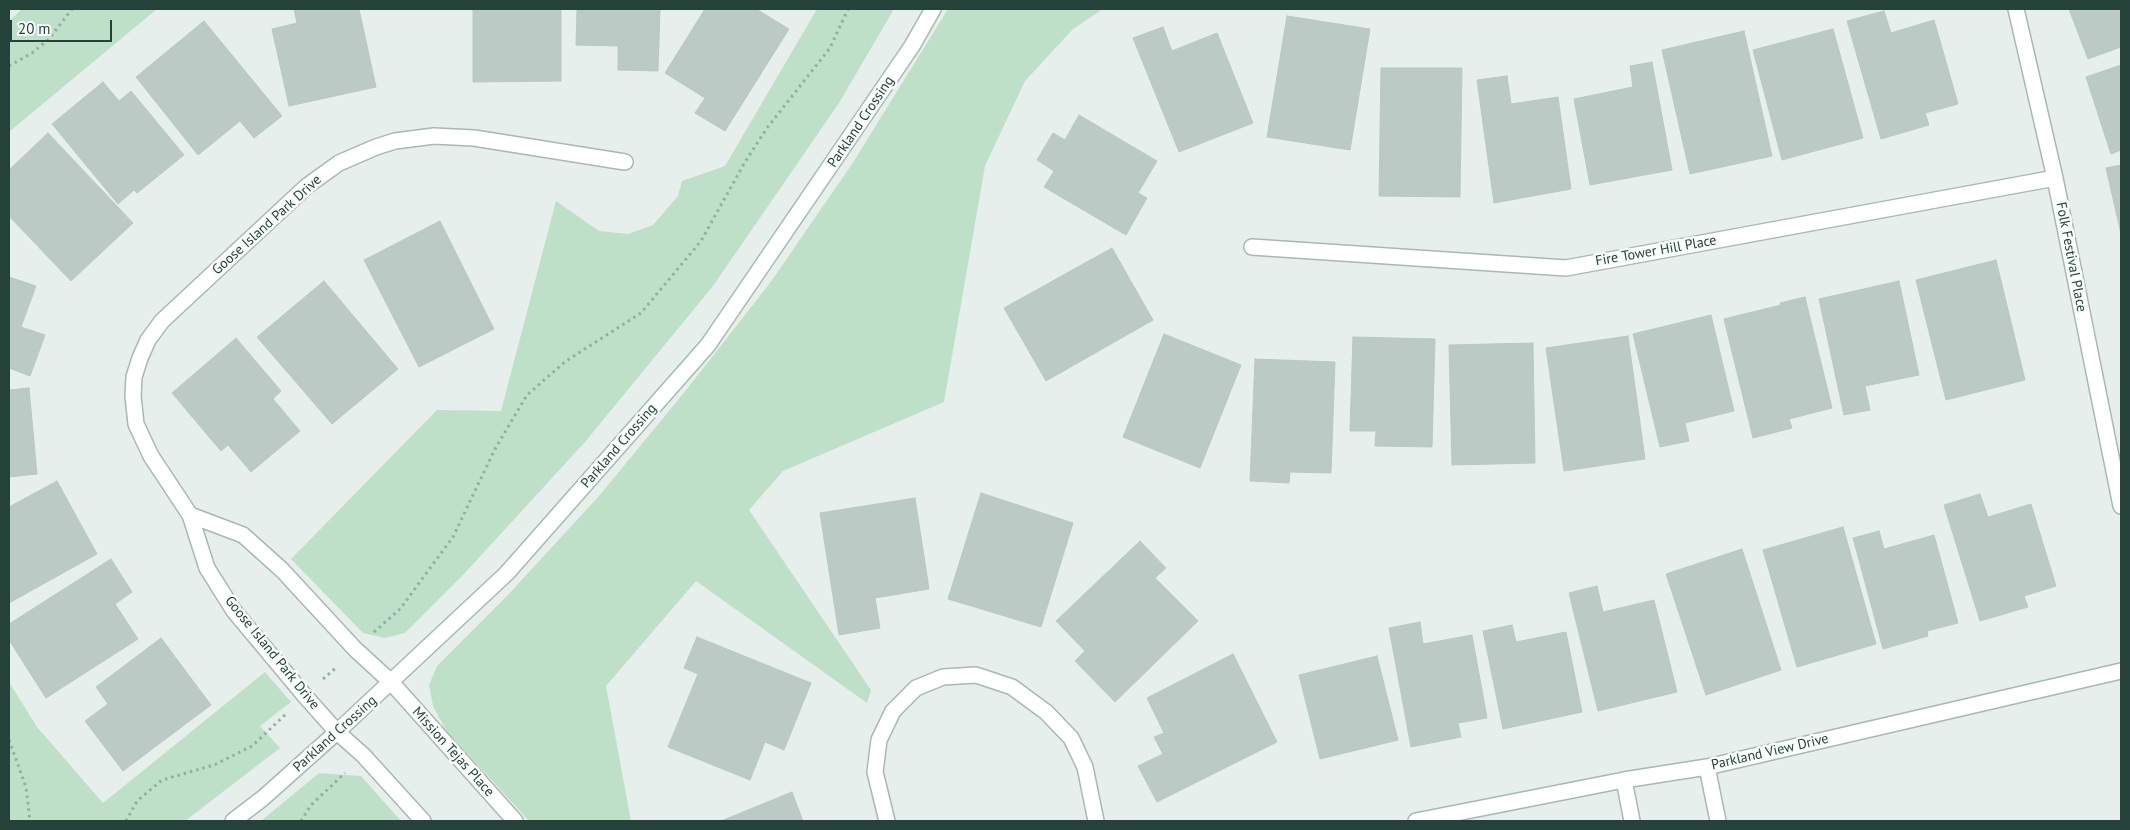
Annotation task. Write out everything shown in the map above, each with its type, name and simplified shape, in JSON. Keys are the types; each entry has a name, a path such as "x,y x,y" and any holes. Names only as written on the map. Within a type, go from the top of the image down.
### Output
{"street":[{"name":"Parkland Crossing","path":"233,821 263,798 338,732 507,574 708,345 912,46 933,9"},
{"name":"Folk Festival Place","path":"2016,9 2055,178 2121,506"},
{"name":"Goose Island Park Drive","path":"338,732 305,696 234,610 207,568 190,514 151,456 136,424 133,396 134,377 148,340 162,321 307,186 340,163 376,147 434,136 474,138 625,162"},
{"name":"Fire Tower Hill Place","path":"1252,246 1566,268 2055,178"},
{"path":"190,514 242,535 282,570 355,649 391,682"},
{"name":"Parkland View Drive","path":"1416,821 1624,780 1707,767 2121,671"},
{"path":"887,821 875,772 880,740 894,711 916,688 925,684 943,677 976,675 1012,687 1046,712 1071,738 1084,767 1096,821"},
{"name":"Mission Tejas Place","path":"391,682 515,821"},
{"path":"338,732 363,755 423,821"},
{"path":"1707,767 1718,821"},
{"path":"1624,780 1632,821"}],"path":[{"path":"9,66 32,53 48,39 72,9"},
{"path":"126,821 137,802 162,780 214,765 252,746 400,609 453,537 495,449 527,395 566,362 641,313 701,242 766,128 830,48 848,9"},
{"path":"9,740 26,787 30,821"},
{"path":"301,821 311,805 363,755"}],"green space":[{"path":"22,9 157,9 9,132 9,21"},
{"path":"817,9 894,9 839,103 713,286 585,442 464,574 405,633 385,638 363,633 291,559 437,410 501,411 556,201 599,231 628,234 653,225 678,196 682,181 725,166"},
{"path":"948,9 1103,9 1073,29 1025,81 985,166 944,402 783,471 749,510 871,690 867,703 696,581 606,686 631,821 529,821 446,730 433,706 429,685 437,666 507,596 599,496 687,389 770,283 852,164"},
{"path":"265,672 291,702 260,726 280,748 185,821 9,821 9,682 37,727 103,803"},
{"path":"319,773 361,776 401,821 261,821"}],"building":[{"path":"294,9 359,9 376,87 289,106 272,29 297,23"},
{"path":"473,9 561,9 561,81 473,82"},
{"path":"577,9 660,9 658,71 618,70 618,46 576,45"},
{"path":"705,9 756,9 789,29 725,131 695,113 705,98 665,73"},
{"path":"2069,9 2121,9 2121,47 2088,59"},
{"path":"1884,11 1891,33 1934,20 1958,104 1925,113 1929,125 1881,139 1847,21"},
{"path":"1287,16 1370,29 1350,150 1267,137"},
{"path":"204,21 282,116 254,138 240,121 198,155 136,77"},
{"path":"1163,27 1172,51 1217,33 1253,123 1179,152 1133,38"},
{"path":"1833,29 1863,138 1782,160 1753,50"},
{"path":"1744,31 1772,156 1690,174 1662,50"},
{"path":"1652,62 1672,170 1590,185 1574,99 1633,87 1630,66"},
{"path":"2121,65 2121,150 2111,154 2086,77"},
{"path":"1381,68 1462,68 1460,197 1379,196"},
{"path":"1507,76 1511,104 1558,97 1571,189 1494,203 1477,80"},
{"path":"103,82 119,101 131,91 184,155 137,193 134,190 118,204 52,124"},
{"path":"1079,115 1157,161 1138,193 1147,198 1126,235 1044,187 1054,171 1037,160 1053,133 1065,140"},
{"path":"48,133 133,223 71,281 9,216 9,170"},
{"path":"2121,165 2121,234 2106,168"},
{"path":"440,221 494,329 419,367 364,260"},
{"path":"1112,248 1153,320 1046,381 1004,308"},
{"path":"1996,260 2025,380 1946,400 1916,280"},
{"path":"9,277 36,286 21,327 45,335 30,376 9,368"},
{"path":"324,281 398,369 332,424 257,337"},
{"path":"1899,281 1919,375 1865,386 1870,410 1844,415 1819,299"},
{"path":"1805,297 1832,408 1789,419 1792,428 1753,438 1724,319"},
{"path":"1711,315 1734,411 1685,423 1689,441 1660,447 1633,334"},
{"path":"1164,334 1241,365 1200,468 1123,437"},
{"path":"1628,336 1645,459 1564,471 1546,348"},
{"path":"1353,337 1435,339 1432,447 1375,446 1376,431 1350,431"},
{"path":"236,338 281,391 273,399 300,431 251,472 228,445 221,451 172,393"},
{"path":"1533,343 1535,463 1452,465 1449,345"},
{"path":"1255,359 1335,362 1331,473 1290,472 1289,483 1250,481"},
{"path":"29,388 37,474 9,477 9,390"},
{"path":"57,481 97,554 9,603 9,507"},
{"path":"981,493 1073,523 1041,627 948,599"},
{"path":"1980,494 1988,517 2031,504 2056,586 2024,596 2028,607 1980,621 1944,505"},
{"path":"915,498 929,589 875,598 880,628 839,635 820,513"},
{"path":"1843,527 1876,644 1797,667 1763,550"},
{"path":"1879,531 1884,549 1934,535 1958,623 1927,631 1928,636 1883,649 1853,538"},
{"path":"1140,541 1166,568 1155,578 1198,621 1115,702 1075,661 1085,651 1056,621"},
{"path":"1742,549 1781,670 1706,695 1666,574"},
{"path":"111,559 132,592 115,604 138,639 46,698 9,640 9,624"},
{"path":"1597,586 1603,612 1654,600 1677,692 1598,711 1569,593"},
{"path":"1420,622 1423,644 1472,635 1487,718 1458,723 1461,737 1411,747 1389,628"},
{"path":"1512,625 1516,642 1566,632 1582,712 1503,729 1483,631"},
{"path":"697,637 811,683 784,750 765,742 750,780 668,747 698,674 684,668"},
{"path":"161,638 211,705 123,771 85,721 108,704 96,687"},
{"path":"1233,654 1277,742 1157,802 1138,766 1163,754 1154,737 1164,733 1147,698"},
{"path":"1377,656 1398,740 1320,759 1299,675"},
{"path":"792,792 803,821 721,821"}]}
